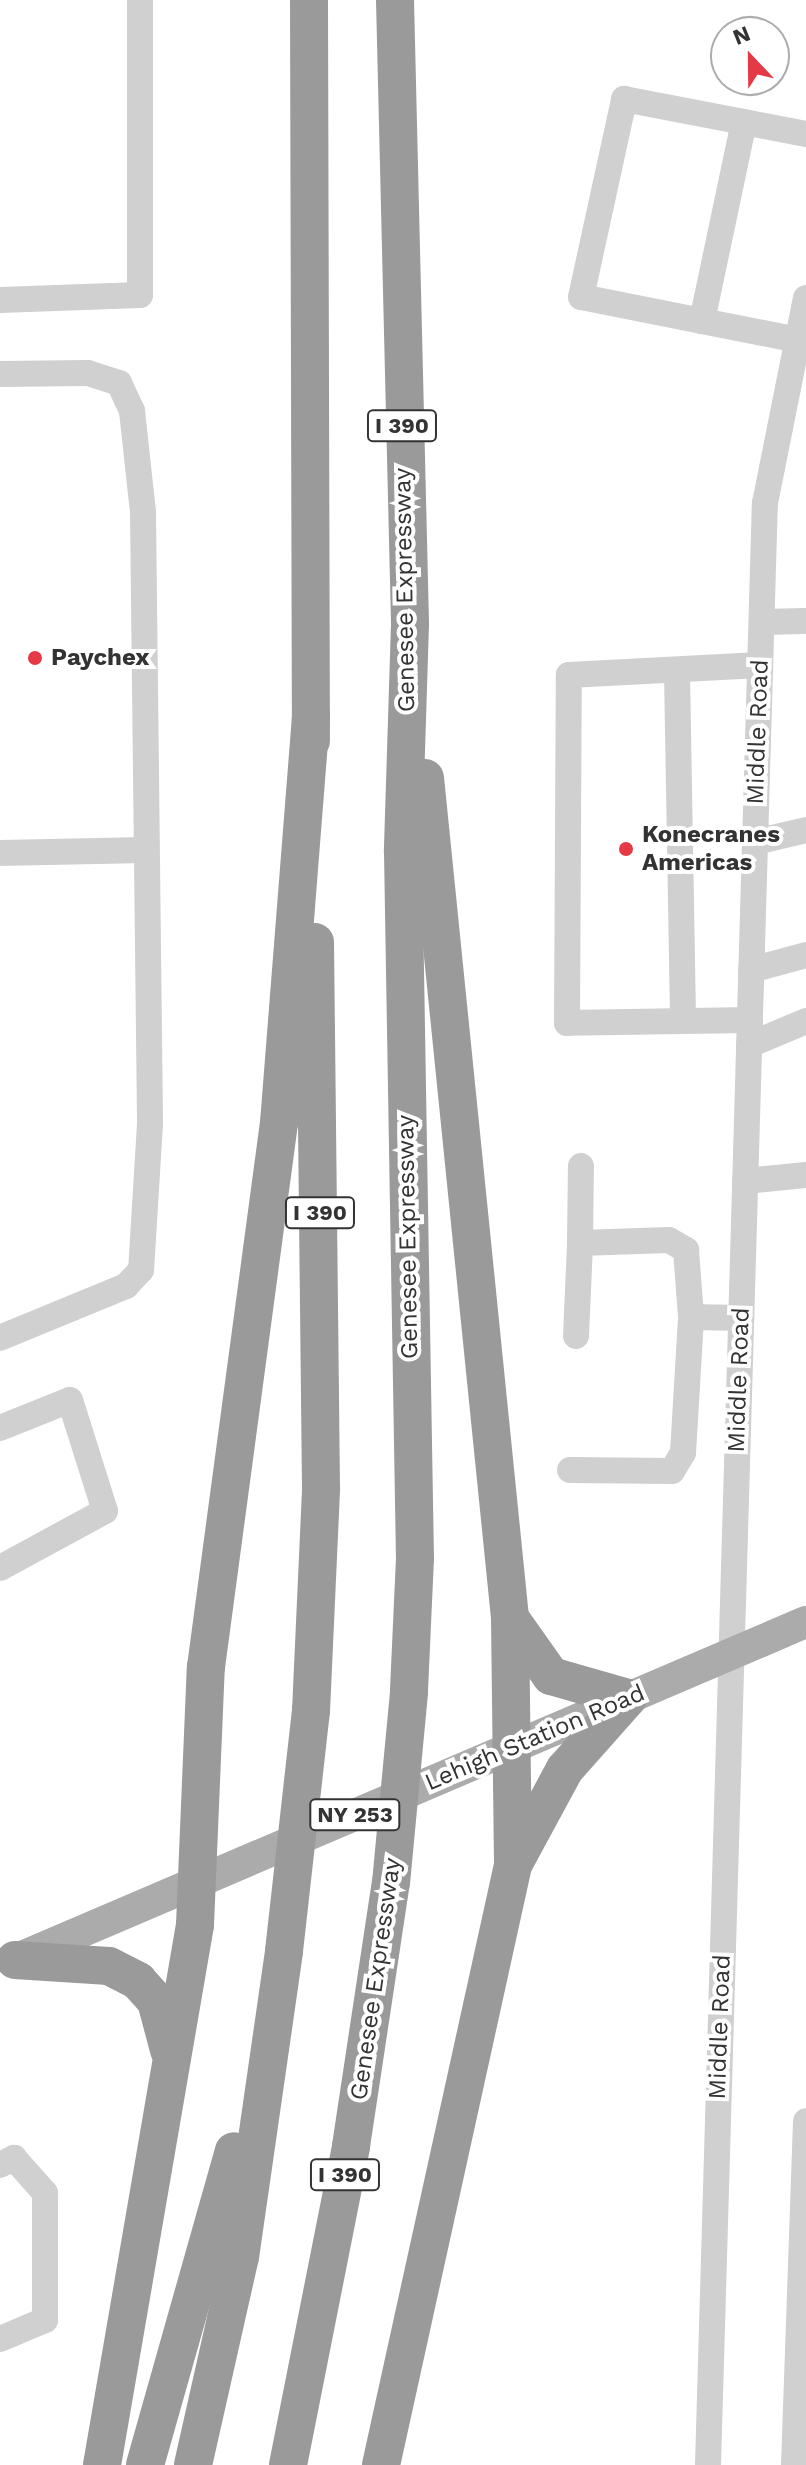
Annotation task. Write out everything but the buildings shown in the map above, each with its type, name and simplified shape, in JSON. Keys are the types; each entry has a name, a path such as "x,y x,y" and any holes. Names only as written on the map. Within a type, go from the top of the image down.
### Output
{"highway":[{"name":"I 390","path":"193,2465 240,2257 269,2029 284,1951 311,1711 321,1268 311,715 309,0"},
{"name":"Genesee Expressway","path":"288,2465 351,2146 391,1883 409,1692 415,1558 403,852 410,624 395,0"},
{"path":"381,2465 513,1865 514,1747 510,1618 410,624"},
{"path":"102,2465 173,2063 195,1883 206,1667 279,1123 311,715"},
{"path":"510,1618 551,1676 628,1698 565,1769 513,1865"},
{"path":"7,1963 109,1966 138,1981 156,2001 173,2063"},
{"path":"145,2465 269,2029"}],"main road":[{"name":"Lehigh Station Road","path":"7,1963 806,1622"}],"street":[{"path":"0,300 140,295 140,0"},
{"path":"798,340 581,297 624,99 806,134"},
{"path":"702,321 744,122"},
{"name":"Middle Road","path":"708,2465 765,503 806,298"},
{"path":"0,374 88,373 119,383 132,411 143,513 150,1124 141,1270 126,1286 0,1338"},
{"path":"762,622 806,621"},
{"path":"760,665 702,664 677,673 569,675 567,1023 683,1017 749,1033 806,1021"},
{"path":"677,673 683,1017"},
{"path":"755,842 806,830"},
{"path":"0,853 145,850"},
{"path":"751,970 806,955"},
{"path":"576,1336 581,1166"},
{"path":"745,1181 806,1175"},
{"path":"570,1470 672,1471 683,1453 691,1317 686,1250 669,1240 580,1243"},
{"path":"691,1317 741,1318"},
{"path":"0,1428 70,1400 105,1511 0,1568"},
{"path":"794,2465 806,2121"},
{"path":"0,2165 14,2158 45,2193 45,2320 0,2339"}],"place":[{"name":"Paychex","path":"35,658"},
{"name":"Konecranes Americas","path":"626,849"}]}
